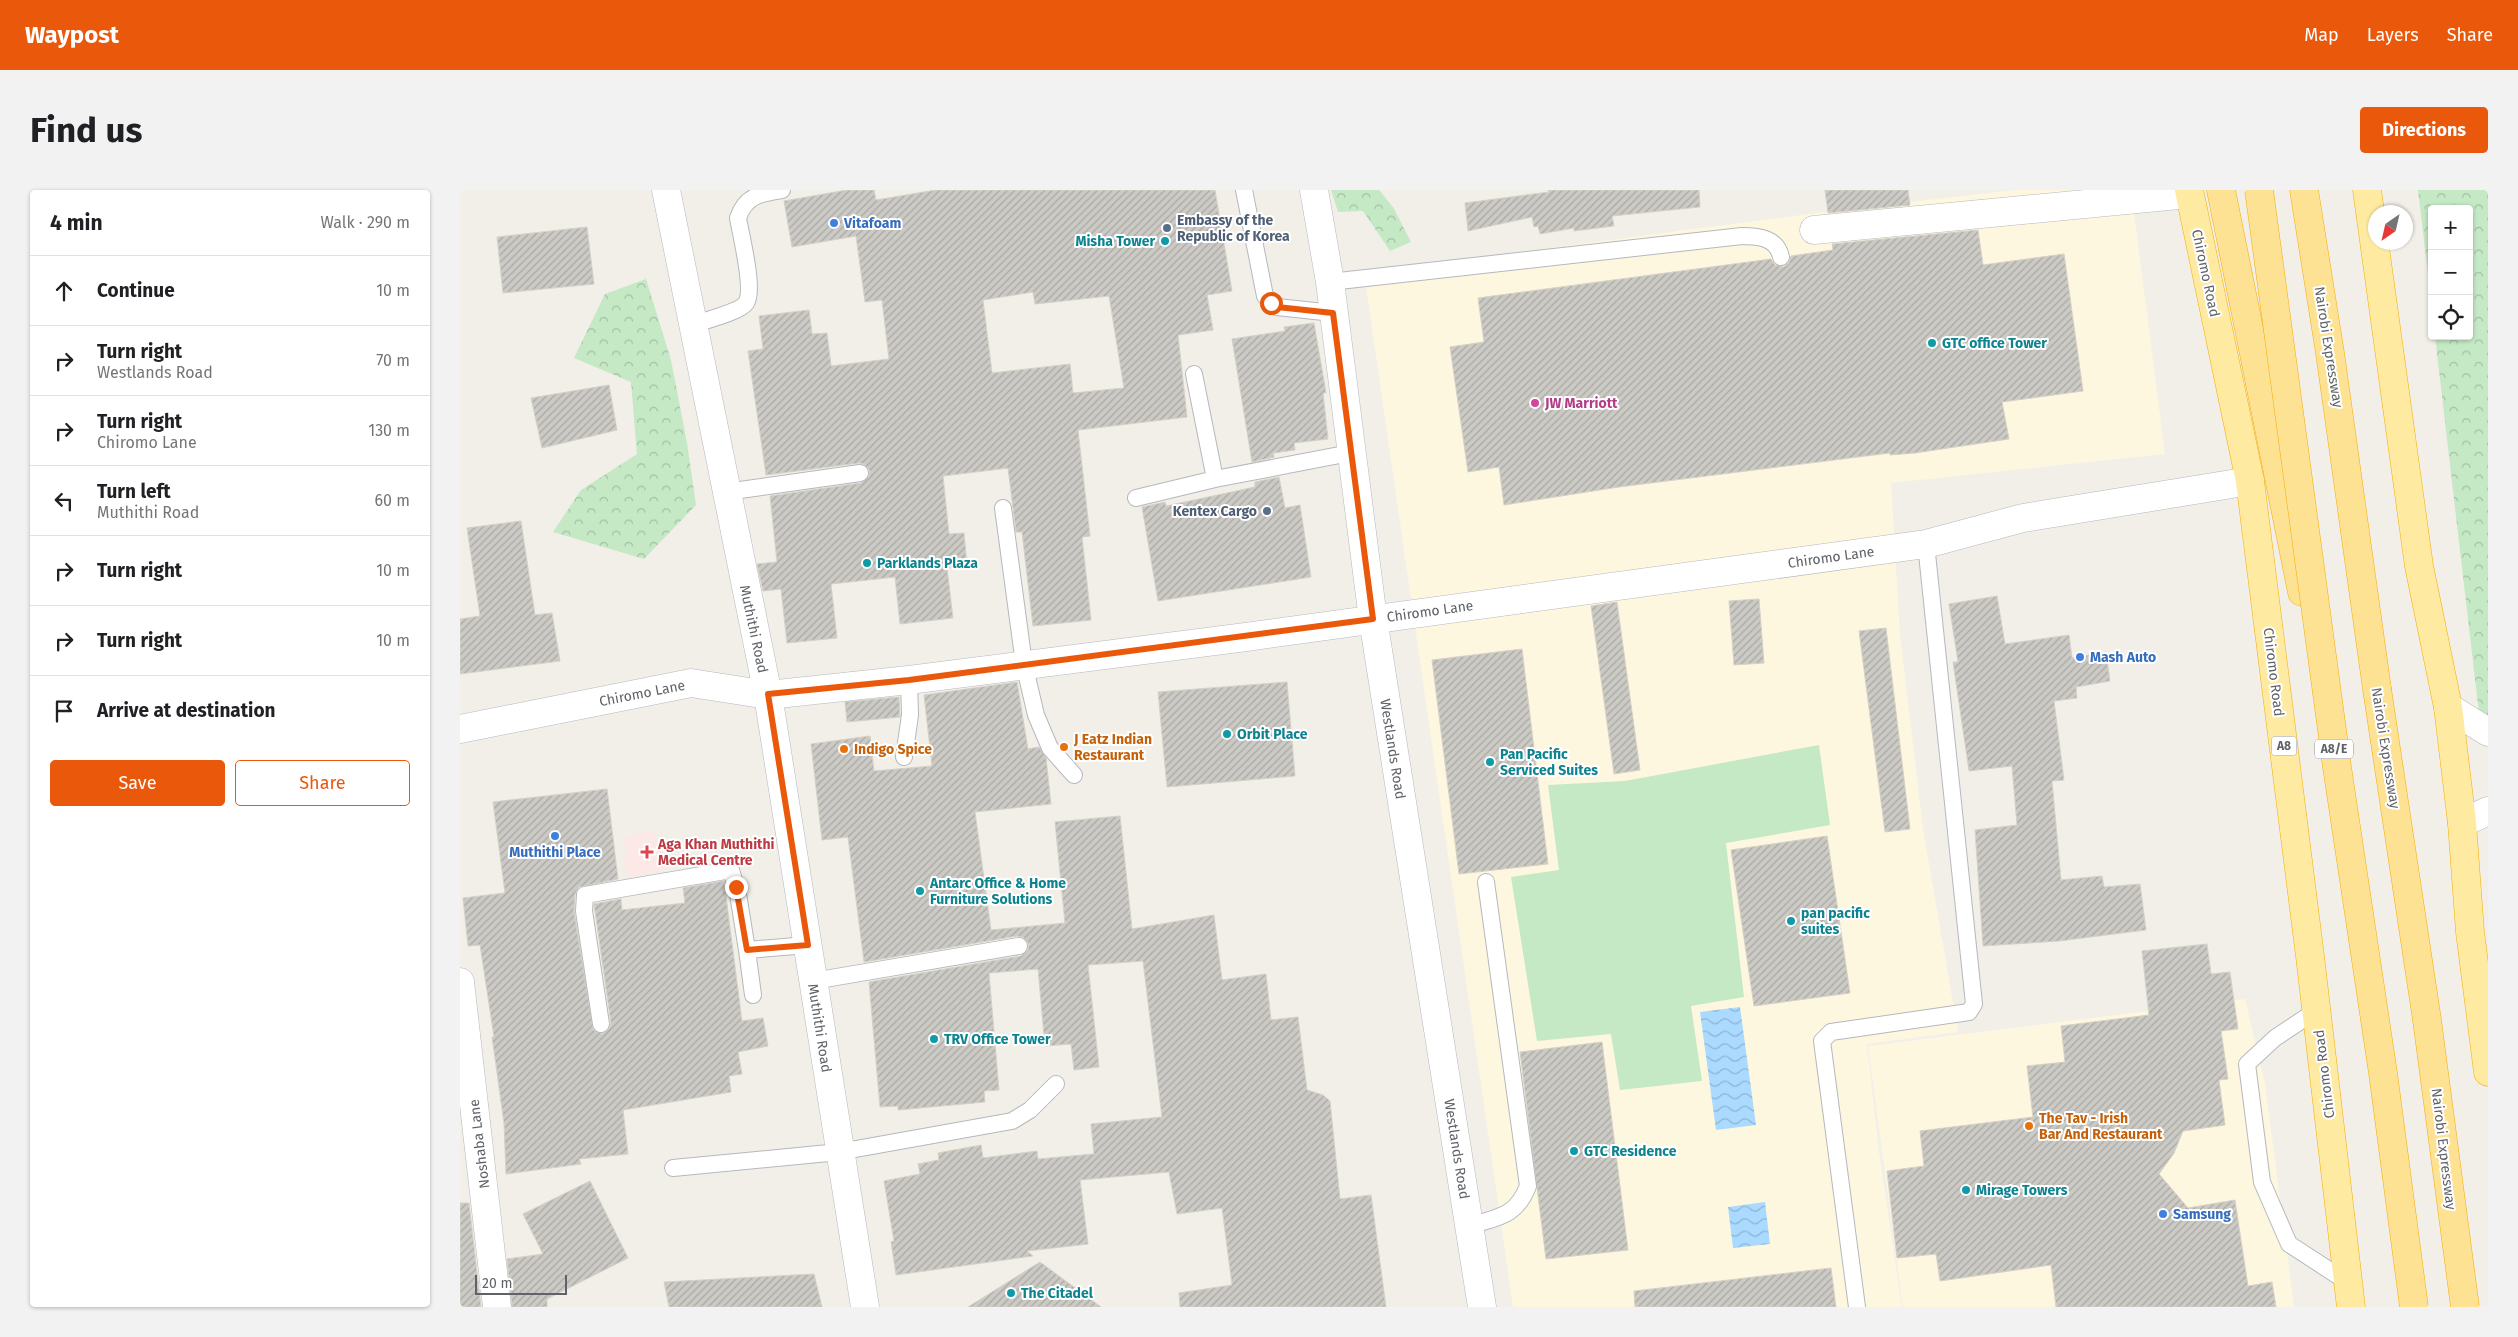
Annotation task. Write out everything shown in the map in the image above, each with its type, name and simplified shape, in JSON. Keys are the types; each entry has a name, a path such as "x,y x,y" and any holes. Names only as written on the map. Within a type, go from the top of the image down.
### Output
{"highway":[{"path":"2221,190 2337,768"},
{"name":"A8/E","path":"2259,190 2337,768 2384,1074 2414,1307"},
{"name":"Nairobi Expressway","path":"2304,190 2330,353 2377,689 2427,1020 2465,1307"},
{"path":"2367,190 2419,566 2448,707 2462,823 2470,932 2488,1072"},
{"name":"Chiromo Road","path":"2189,192 2250,481 2317,1010 2350,1295"}],"street":[{"name":"Muthithi Road","path":"666,190 768,694 865,1307"},
{"name":"Westlands Road","path":"1314,190 1330,282 1350,453 1373,619 1482,1307"},
{"path":"1814,230 2189,192"},
{"name":"Chiromo Lane","path":"460,729 691,683 768,694 909,680 1246,637 1926,544 2023,518 2250,481"},
{"path":"2448,707 2488,732"},
{"path":"2462,823 2488,811"},
{"name":"Noshaba Lane","path":"460,982 497,1307"}],"lane":[{"path":"692,325 738,309 746,304 750,292 738,218 741,209 750,199 763,193 782,190"},
{"path":"1244,190 1265,296 1277,307 1333,313"},
{"path":"1330,282 1742,236 1760,236 1772,242 1779,249 1781,257"},
{"path":"1194,374 1215,479"},
{"path":"1136,498 1215,479 1350,453"},
{"path":"726,492 860,473"},
{"path":"1002,508 1024,664 1043,735 1050,748 1074,775"},
{"path":"1857,1307 1822,1041 1831,1032 1969,1012 1974,1004 1926,544"},
{"path":"904,757 910,715 909,680"},
{"path":"601,1024 584,911 585,895 731,870 738,894 753,996"},
{"path":"1469,1226 1504,1215 1516,1208 1523,1199 1528,1186 1486,882"},
{"path":"747,950 808,945"},
{"path":"813,981 1019,946"},
{"path":"2317,1010 2275,1038 2247,1064 2262,1182 2289,1244 2350,1295"},
{"path":"673,1168 839,1152 1012,1121 1030,1110 1056,1084"}],"shaded area":[{"path":"2014,190 2131,190 2165,454 1891,483 1900,635 1923,829 1958,1032 1867,1044 1879,1152 1902,1307 1513,1307 1364,272 1840,210"},
{"name":"Aga Khan Muthithi Medical Centre","path":"654,830 658,847 666,846 671,868 628,878 623,857 627,856 623,838"},
{"path":"2245,999 2265,1084 2294,1307 1903,1307 1868,1046"}],"green space":[{"path":"1331,190 1379,190 1393,207 1411,242 1390,251 1363,211 1338,212"},
{"path":"2418,190 2488,190 2488,740 2482,739 2435,340 2473,340 2473,205 2428,205 2428,274"},
{"path":"646,279 671,360 687,443 696,505 644,559 553,532 581,490 637,454 631,382 574,358 605,294"},
{"path":"1819,745 1830,825 1726,843 1744,997 1691,1006 1702,1081 1620,1090 1611,1034 1537,1041 1511,877 1559,870 1548,785 1625,781"}],"water":[{"path":"1740,1007 1756,1125 1716,1130 1700,1012"},
{"path":"1765,1202 1770,1244 1733,1248 1728,1207"}],"building":[{"path":"847,190 874,190 876,200 936,190 1215,190 1232,291 1207,295 1213,330 1178,335 1187,417 1078,430 1090,536 1082,537 1091,620 1033,626 1022,532 1016,532 1008,468 943,476 949,534 964,533 967,566 947,568 953,618 900,624 895,577 831,584 837,638 787,643 781,589 763,591 757,564 777,562 770,496 861,483 869,477 870,471 864,464 859,463 766,475 748,351 763,349 759,316 809,310 812,334 827,333 831,366 889,359 882,300 865,302 856,236 792,247 784,201","holes":["1033,292 1035,304 1109,296 1124,388 1073,393 1070,364 992,373 983,300"]},
{"path":"1548,190 1699,190 1700,207 1612,216 1614,226 1574,231 1574,228 1540,234 1538,226 1534,227 1532,217 1468,231 1465,203 1549,192"},
{"path":"1825,190 1908,190 1910,205 1828,213"},
{"path":"587,227 594,284 503,293 497,237"},
{"path":"1978,230 1983,265 2064,254 2083,391 2002,402 2009,439 1915,453 1890,455 1890,453 1619,487 1504,505 1499,467 1468,472 1450,347 1484,342 1478,298 1771,259 1775,265 1784,267 1789,263 1791,256 1833,250 1832,244"},
{"path":"1314,323 1326,393 1323,393 1328,439 1294,443 1295,450 1273,453 1274,457 1252,462 1232,339 1285,331 1284,327"},
{"path":"609,385 617,430 542,448 531,398"},
{"path":"1279,477 1285,508 1300,505 1311,577 1158,601 1142,507 1165,502 1166,506 1255,487 1255,482"},
{"path":"521,521 535,615 552,613 560,661 460,674 460,619 480,616 467,528"},
{"path":"1997,596 2005,644 2069,635 2072,658 2106,652 2110,681 2076,687 2077,698 2054,701 2064,780 2052,781 2061,880 2102,876 2104,887 2140,884 2146,930 2059,941 1983,946 1975,830 2017,825 2012,766 1969,771 1953,662 1958,662 1949,604"},
{"path":"1759,599 1764,663 1734,665 1729,601"},
{"path":"1617,602 1640,770 1614,774 1591,606"},
{"path":"1886,628 1910,829 1885,832 1859,631"},
{"name":"Pan Pacific Serviced Suites","path":"1522,649 1548,864 1459,874 1432,660"},
{"path":"1017,682 1028,749 1039,747 1046,758 1051,804 975,812 991,930 1065,923 1055,822 1120,816 1132,929 1214,915 1222,980 1266,974 1271,1020 1298,1017 1307,1090 1323,1095 1330,1101 1340,1199 1371,1195 1386,1307 1180,1307 1179,1293 1232,1285 1222,1208 1177,1214 1169,1172 1080,1180 1088,1244 1027,1251 1033,1256 896,1275 891,1242 894,1241 884,1181 920,1174 918,1164 939,1160 938,1153 981,1145 983,1158 1037,1151 1038,1159 1094,1154 1091,1124 1162,1117 1143,961 1088,965 1099,1067 1074,1070 1071,1044 1045,1046 1038,969 989,973 999,1090 984,1091 985,1102 898,1110 898,1106 880,1107 869,982 1021,956 1028,950 1029,944 1023,937 1017,936 864,962 848,837 822,840 811,744 870,736 874,771 932,766 924,695"},
{"name":"Orbit Place","path":"1287,682 1295,776 1167,787 1158,692"},
{"path":"899,697 900,717 847,722 845,702"},
{"path":"607,789 618,879 579,887 575,894 574,911 593,1030 603,1034 610,1028 611,1023 594,904 621,899 622,910 685,903 683,888 724,881 742,1021 763,1018 768,1046 738,1052 742,1074 729,1076 731,1092 623,1110 628,1154 579,1159 581,1164 506,1174 504,1123 492,1037 494,1037 480,945 468,946 463,898 505,893 493,802"},
{"name":"pan pacific suites","path":"1827,836 1850,993 1754,1006 1731,850"},
{"path":"2207,944 2211,974 2230,972 2238,1029 2221,1031 2228,1079 2219,1080 2225,1125 2183,1131 2174,1153 2159,1174 2188,1208 2235,1200 2248,1286 2272,1282 2276,1307 2056,1307 2051,1265 1940,1281 1936,1254 1897,1258 1887,1171 1924,1166 1920,1131 2033,1117 2027,1066 2065,1062 2061,1026 2149,1015 2142,951"},
{"name":"GTC Residence","path":"1602,1042 1628,1250 1546,1259 1520,1052"},
{"path":"590,1181 628,1258 547,1299 547,1307 512,1307 507,1259 543,1254 523,1214"},
{"path":"460,1203 469,1203 481,1307 460,1307"},
{"path":"1040,1262 1101,1307 968,1307"},
{"path":"1831,1268 1836,1307 1635,1307 1634,1291"},
{"path":"814,1274 822,1307 669,1307 664,1282"}],"place":[{"name":"Vitafoam","path":"834,223"},
{"name":"Embassy of the Republic of Korea","path":"1167,228"},
{"name":"Misha Tower","path":"1165,241"},
{"name":"GTC office Tower","path":"1932,343"},
{"name":"JW Marriott","path":"1535,403"},
{"name":"Kentex Cargo","path":"1267,511"},
{"name":"Parklands Plaza","path":"867,563"},
{"name":"Mash Auto","path":"2080,657"},
{"name":"Orbit Place","path":"1227,734"},
{"name":"J Eatz Indian Restaurant","path":"1064,747"},
{"name":"Indigo Spice","path":"844,749"},
{"name":"Pan Pacific Serviced Suites","path":"1490,762"},
{"name":"Muthithi Place","path":"555,836"},
{"name":"Aga Khan Muthithi Medical Centre","path":"647,852"},
{"name":"Antarc Office & Home Furniture Solutions","path":"920,891"},
{"name":"pan pacific suites","path":"1791,921"},
{"name":"TRV Office Tower","path":"934,1039"},
{"name":"The Tav - Irish Bar And Restaurant","path":"2029,1126"},
{"name":"GTC Residence","path":"1574,1151"},
{"name":"Mirage Towers","path":"1966,1190"},
{"name":"Samsung","path":"2163,1214"},
{"name":"The Citadel","path":"1011,1293"}],"route":[{"path":"736,887 747,950 808,945 768,694 909,680 1373,619 1333,313 1277,307 1271,303"}]}
